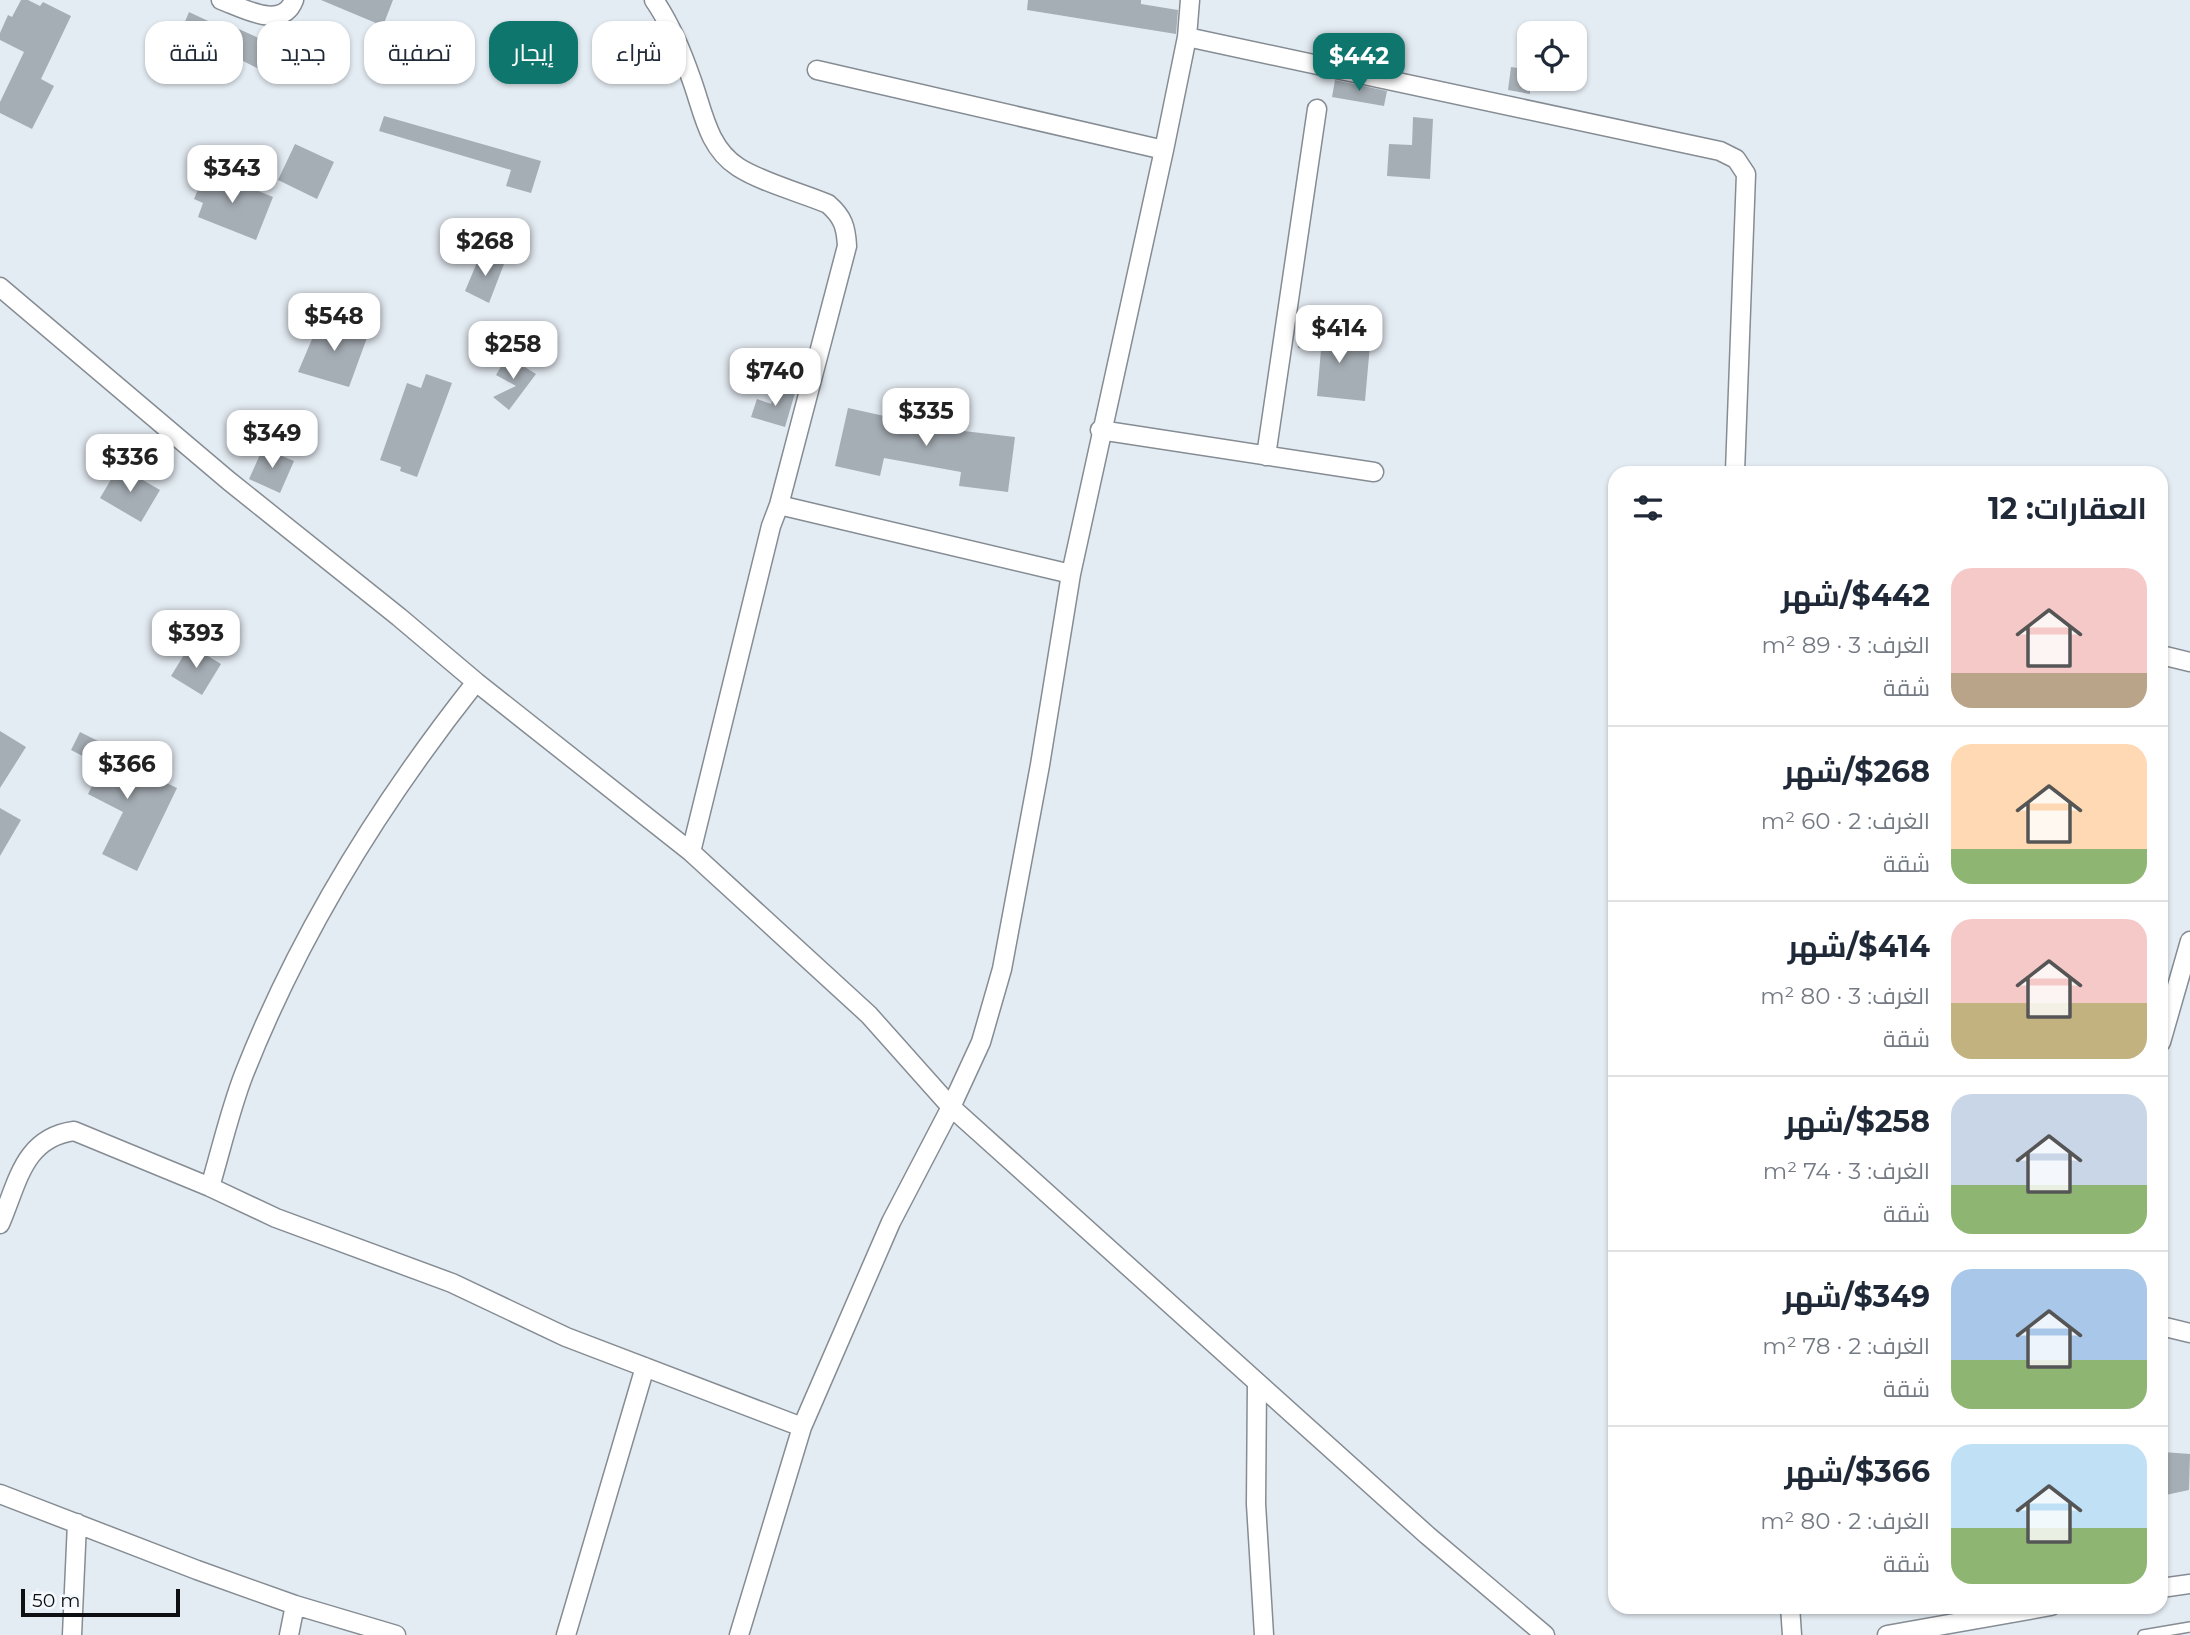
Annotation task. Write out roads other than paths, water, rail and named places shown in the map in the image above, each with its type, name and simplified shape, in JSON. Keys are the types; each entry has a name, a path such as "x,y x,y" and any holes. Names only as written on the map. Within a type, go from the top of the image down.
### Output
{"street":[{"path":"221,0 269,17 285,12 294,0"},
{"path":"653,0 663,13 690,76 712,141 739,168 828,204 839,214 846,228 847,246 779,505 771,526 691,852"},
{"path":"739,1635 802,1427 891,1222 951,1107 981,1042 1002,969 1040,765 1071,574 1100,430 1164,150 1186,37 1190,0"},
{"path":"1186,37 1720,151 1736,159 1743,165 1746,174 1735,466"},
{"path":"817,70 1164,150"},
{"path":"1266,456 1317,109"},
{"path":"0,287 229,481 691,852 869,1015 951,1107 1417,1526 1545,1635"},
{"path":"1100,430 1374,472"},
{"path":"779,505 1071,574"},
{"path":"2168,657 2190,662"},
{"path":"210,1186 243,1076 288,976 348,861 419,754 476,682"},
{"path":"2168,1018 2190,941"},
{"path":"0,1224 31,1153 55,1134 74,1131 210,1186 276,1218 452,1283 566,1336 802,1427"},
{"path":"2168,1328 2190,1333"},
{"path":"566,1635 645,1367"},
{"path":"1257,1382 1256,1504 1264,1635"},
{"path":"0,1494 295,1605 396,1635"},
{"path":"72,1635 77,1523"},
{"path":"2168,1587 2190,1584"},
{"path":"289,1635 295,1605"},
{"path":"1791,1614 1792,1635"},
{"path":"1887,1635 2006,1614"}],"lane":[{"path":"2143,1635 2172,1633 2190,1627"}]}
